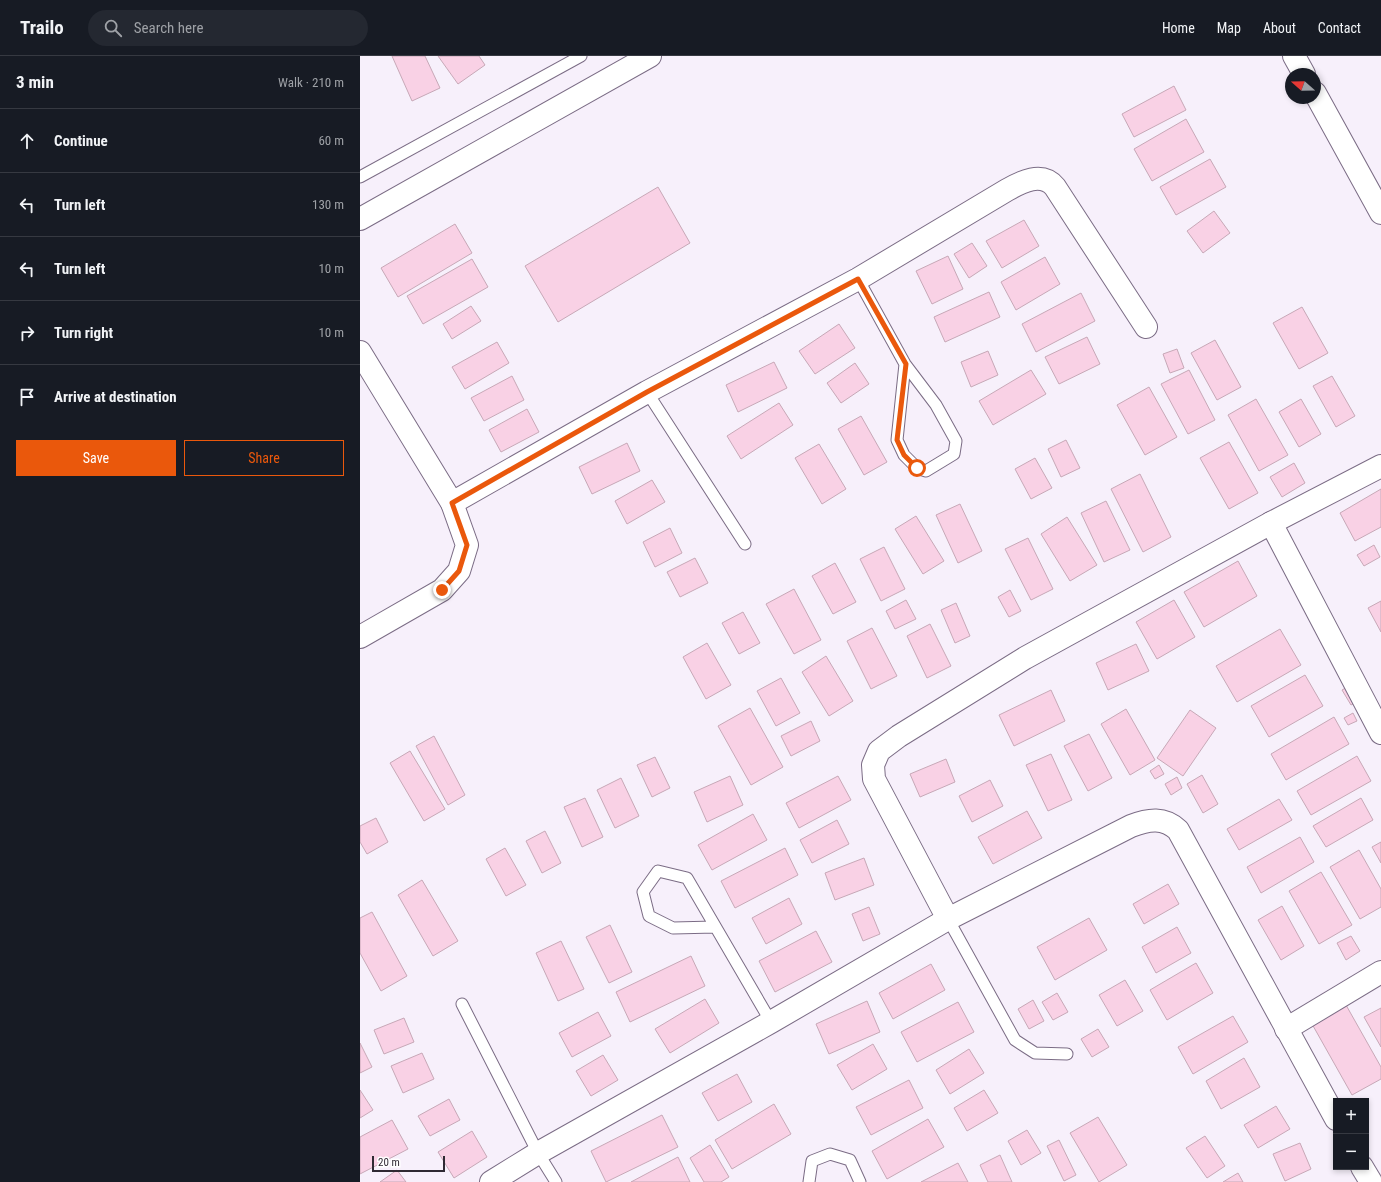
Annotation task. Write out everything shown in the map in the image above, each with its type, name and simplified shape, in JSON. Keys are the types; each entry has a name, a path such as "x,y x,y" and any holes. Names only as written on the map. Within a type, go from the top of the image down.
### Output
{"street":[{"path":"360,219 650,56"},
{"path":"1294,56 1301,68"},
{"path":"1321,104 1381,213"},
{"path":"452,503 647,392 858,279 1007,190 1027,180 1042,180 1055,186 1146,327"},
{"path":"360,352 452,503 467,545 459,571 442,590 360,637"},
{"path":"948,919 874,779 873,765 879,751 899,736 1025,658 1271,523 1381,466"},
{"path":"1271,523 1381,733"},
{"path":"491,1182 538,1153 771,1022 948,919 1131,826 1144,821 1163,820 1178,830 1333,1114"},
{"path":"1286,1029 1381,972"},
{"path":"1364,1170 1371,1182"}],"lane":[{"path":"360,177 581,56"},
{"path":"858,279 906,364 936,405 956,441 954,454 926,471 917,468 904,455 897,440 906,364"},
{"path":"647,392 744,544"},
{"path":"715,927 673,928 649,916 643,892 658,871 686,878 715,927 771,1022"},
{"path":"948,919 1014,1040 1035,1053 1067,1054"},
{"path":"462,1004 538,1153 556,1182"},
{"path":"809,1182 812,1161 830,1154 850,1160 860,1182"}],"building":[{"path":"392,56 425,56 440,88 412,101"},
{"path":"438,56 479,56 485,65 458,84"},
{"path":"1174,86 1186,110 1134,137 1122,114"},
{"path":"1186,119 1204,152 1152,181 1134,149"},
{"path":"1210,159 1226,187 1176,215 1160,187"},
{"path":"658,187 690,243 558,322 525,266"},
{"path":"1214,211 1230,233 1203,253 1187,231"},
{"path":"1024,220 1039,246 1002,268 986,241"},
{"path":"455,224 472,253 398,297 381,268"},
{"path":"972,243 987,266 969,278 954,254"},
{"path":"948,256 963,289 932,304 916,271"},
{"path":"1045,257 1060,284 1016,310 1001,282"},
{"path":"472,259 488,287 423,324 407,296"},
{"path":"989,292 1000,317 945,342 934,317"},
{"path":"1081,293 1095,321 1036,352 1022,324"},
{"path":"471,306 481,321 452,339 443,324"},
{"path":"1302,307 1328,353 1299,369 1273,323"},
{"path":"839,324 855,348 815,374 799,351"},
{"path":"1087,337 1100,364 1059,384 1045,357"},
{"path":"1215,340 1241,387 1217,400 1191,353"},
{"path":"497,342 509,363 465,389 452,367"},
{"path":"1177,349 1184,368 1170,373 1163,354"},
{"path":"988,351 998,375 971,387 961,362"},
{"path":"774,362 787,388 738,412 726,385"},
{"path":"855,363 869,384 841,403 827,383"},
{"path":"1031,370 1046,394 993,425 979,401"},
{"path":"1189,370 1215,420 1188,434 1161,384"},
{"path":"512,376 524,400 484,421 471,398"},
{"path":"1332,376 1355,416 1336,427 1313,386"},
{"path":"1149,387 1177,437 1145,455 1117,405"},
{"path":"1256,399 1288,455 1259,471 1228,415"},
{"path":"1301,399 1321,434 1299,447 1279,412"},
{"path":"779,403 793,425 741,459 727,436"},
{"path":"527,409 539,432 501,452 489,430"},
{"path":"861,416 887,462 864,475 838,429"},
{"path":"1066,440 1080,468 1061,477 1048,449"},
{"path":"1229,442 1258,493 1229,509 1200,458"},
{"path":"627,443 640,471 592,494 579,467"},
{"path":"819,444 846,489 822,504 795,458"},
{"path":"1035,458 1052,488 1031,499 1015,469"},
{"path":"1294,463 1305,483 1282,497 1270,477"},
{"path":"1140,474 1171,537 1143,552 1111,489"},
{"path":"652,480 665,502 627,524 615,501"},
{"path":"1381,489 1381,527 1355,541 1340,513"},
{"path":"1106,501 1130,550 1104,562 1081,513"},
{"path":"960,504 982,551 958,563 936,515"},
{"path":"916,516 944,561 923,574 895,529"},
{"path":"1067,517 1097,565 1070,581 1041,534"},
{"path":"670,528 682,553 655,567 643,542"},
{"path":"1028,538 1053,589 1031,600 1005,549"},
{"path":"1374,545 1380,557 1364,566 1357,555"},
{"path":"884,547 905,589 881,601 860,559"},
{"path":"695,558 708,583 680,597 667,572"},
{"path":"1238,561 1257,596 1204,627 1184,592"},
{"path":"835,563 856,602 833,614 812,576"},
{"path":"794,589 821,640 794,654 766,604"},
{"path":"1010,590 1021,611 1009,617 998,597"},
{"path":"906,600 916,619 895,629 886,611"},
{"path":"1174,600 1195,637 1157,659 1136,622"},
{"path":"1381,601 1381,632 1368,608"},
{"path":"956,603 970,636 955,643 941,610"},
{"path":"743,612 760,643 739,654 722,623"},
{"path":"930,624 951,666 927,678 907,636"},
{"path":"872,628 897,676 871,689 847,641"},
{"path":"1280,629 1301,665 1237,702 1216,666"},
{"path":"707,643 731,685 706,699 683,657"},
{"path":"1136,644 1149,671 1108,690 1096,663"},
{"path":"826,656 853,701 829,716 802,672"},
{"path":"1305,675 1323,706 1269,737 1251,706"},
{"path":"781,678 800,713 776,726 757,691"},
{"path":"1349,686 1357,702 1351,705 1342,690"},
{"path":"1051,690 1065,721 1014,746 999,715"},
{"path":"750,708 783,767 751,785 718,726"},
{"path":"1126,709 1155,760 1130,775 1101,724"},
{"path":"1190,710 1216,728 1183,776 1157,758"},
{"path":"1353,713 1357,721 1348,725 1344,718"},
{"path":"1334,717 1349,744 1286,780 1271,754"},
{"path":"811,721 820,741 791,756 781,736"},
{"path":"1089,734 1112,778 1088,791 1064,746"},
{"path":"434,736 465,795 448,805 416,746"},
{"path":"410,751 445,809 424,821 390,763"},
{"path":"1051,754 1072,800 1048,811 1026,765"},
{"path":"1357,756 1371,781 1311,815 1297,791"},
{"path":"655,757 670,788 652,797 637,765"},
{"path":"946,759 955,782 920,797 910,774"},
{"path":"1159,765 1164,774 1155,779 1150,771"},
{"path":"1202,775 1218,804 1203,813 1187,784"},
{"path":"730,776 743,805 707,822 694,792"},
{"path":"838,776 851,800 799,828 786,803"},
{"path":"1177,777 1182,788 1171,795 1165,784"},
{"path":"621,778 639,816 615,828 597,790"},
{"path":"990,780 1003,806 972,822 959,796"},
{"path":"585,798 603,837 582,847 564,807"},
{"path":"1361,798 1373,820 1326,847 1313,826"},
{"path":"1279,799 1292,820 1239,850 1227,829"},
{"path":"1027,811 1042,838 993,864 978,837"},
{"path":"753,814 767,840 712,870 698,845"},
{"path":"376,818 388,842 367,854 360,842 360,826"},
{"path":"837,820 849,844 812,863 800,840"},
{"path":"545,831 561,863 542,873 526,841"},
{"path":"1300,837 1314,862 1261,893 1247,867"},
{"path":"1381,842 1381,863 1372,847"},
{"path":"505,848 526,885 506,896 486,859"},
{"path":"785,848 798,875 735,908 721,881"},
{"path":"1359,850 1381,889 1381,907 1360,919 1330,867"},
{"path":"864,858 874,885 835,900 825,873"},
{"path":"1321,872 1352,925 1319,944 1289,891"},
{"path":"422,880 458,941 433,956 398,895"},
{"path":"1168,884 1179,904 1144,924 1133,904"},
{"path":"789,898 802,924 766,944 752,918"},
{"path":"1282,906 1304,946 1281,960 1258,920"},
{"path":"869,907 880,934 863,941 852,914"},
{"path":"372,912 407,976 381,991 360,953 360,918"},
{"path":"1089,918 1107,950 1055,980 1037,947"},
{"path":"610,925 632,972 609,983 586,937"},
{"path":"1177,927 1191,953 1156,973 1142,947"},
{"path":"816,931 832,962 775,992 759,961"},
{"path":"1351,936 1360,951 1346,960 1337,943"},
{"path":"561,941 584,989 558,1001 536,953"},
{"path":"691,956 705,986 630,1022 616,992"},
{"path":"1196,963 1213,993 1167,1020 1150,990"},
{"path":"931,964 945,990 893,1019 879,993"},
{"path":"1125,980 1143,1011 1117,1026 1099,995"},
{"path":"1057,993 1068,1012 1053,1020 1042,1002"},
{"path":"705,999 719,1023 670,1053 655,1029"},
{"path":"1033,1000 1044,1021 1029,1029 1018,1009"},
{"path":"867,1001 880,1032 829,1054 816,1024"},
{"path":"958,1002 974,1032 917,1062 901,1032"},
{"path":"1346,1005 1381,1067 1381,1079 1352,1095 1312,1024"},
{"path":"1381,1008 1381,1047 1364,1017"},
{"path":"598,1012 611,1036 572,1057 559,1033"},
{"path":"1233,1016 1248,1042 1193,1074 1178,1047"},
{"path":"404,1018 414,1042 384,1054 374,1030"},
{"path":"1098,1029 1109,1047 1092,1057 1081,1039"},
{"path":"360,1043 372,1067 360,1073"},
{"path":"873,1044 887,1069 852,1090 837,1065"},
{"path":"969,1049 984,1073 950,1094 936,1070"},
{"path":"422,1053 434,1079 403,1093 391,1066"},
{"path":"603,1055 618,1080 591,1096 576,1071"},
{"path":"1244,1058 1260,1087 1221,1109 1206,1081"},
{"path":"737,1074 752,1102 718,1121 702,1093"},
{"path":"909,1080 923,1108 871,1135 856,1107"},
{"path":"360,1090 373,1110 360,1118"},
{"path":"984,1090 998,1113 967,1131 954,1108"},
{"path":"449,1099 460,1120 430,1136 418,1116"},
{"path":"774,1104 791,1134 732,1169 715,1140"},
{"path":"1276,1106 1290,1129 1258,1148 1244,1125"},
{"path":"662,1115 678,1147 606,1182 591,1151"},
{"path":"1098,1117 1127,1165 1099,1182 1070,1133"},
{"path":"928,1119 944,1147 887,1179 872,1151"},
{"path":"392,1120 408,1149 360,1174 360,1137"},
{"path":"1027,1130 1041,1153 1021,1165 1008,1141"},
{"path":"472,1131 487,1157 454,1178 438,1152"},
{"path":"1205,1136 1225,1166 1207,1178 1186,1148"},
{"path":"1059,1140 1076,1175 1064,1181 1047,1146"},
{"path":"1300,1143 1311,1169 1285,1181 1273,1154"},
{"path":"710,1145 729,1177 721,1182 704,1182 690,1158"},
{"path":"1000,1155 1012,1182 988,1182 980,1165"},
{"path":"678,1157 690,1182 631,1182"},
{"path":"958,1163 968,1182 921,1182"},
{"path":"397,1170 406,1182 380,1182"},
{"path":"1238,1173 1243,1182 1223,1182"}],"route":[{"path":"442,590 459,571 467,545 452,503 647,392 858,279 906,364 897,440 904,455 917,468"}]}
